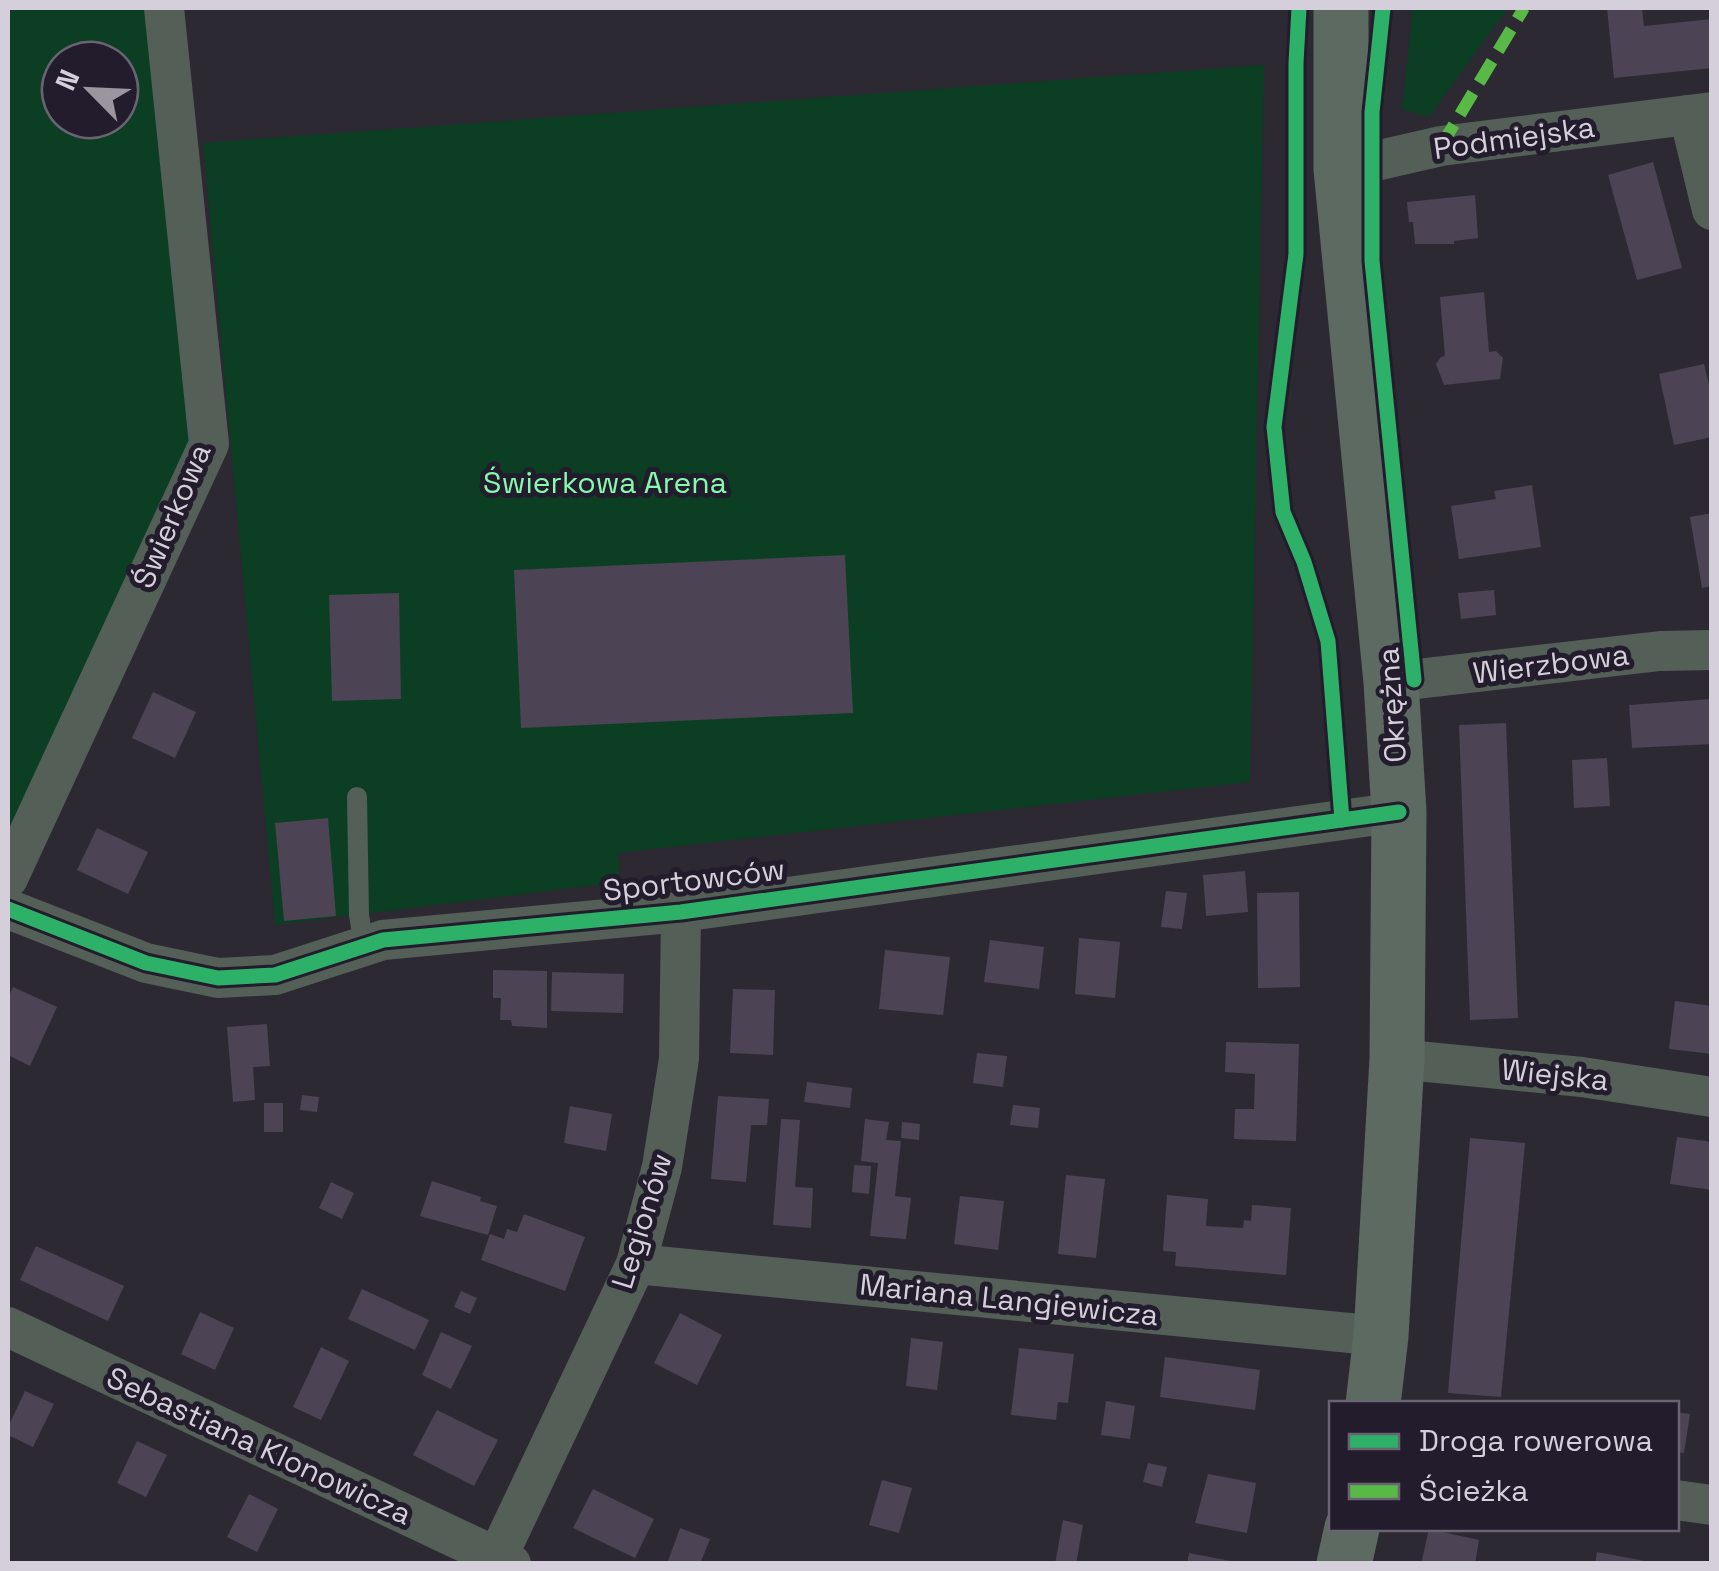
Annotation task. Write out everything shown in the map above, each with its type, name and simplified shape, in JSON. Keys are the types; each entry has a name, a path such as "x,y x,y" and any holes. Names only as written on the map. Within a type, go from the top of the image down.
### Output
{"street":[{"name":"Świerkowa","path":"8,878 208,444 164,8"},
{"name":"Okrężna","path":"1341,8 1341,168 1391,682 1399,812 1397,1060 1382,1336 1373,1401"},
{"name":"Podmiejska","path":"1341,168 1441,146 1700,114 1712,210"},
{"name":"Wierzbowa","path":"1391,682 1660,651 1712,650"},
{"name":"Sportowców","path":"8,908 146,963 218,978 275,975 383,940 681,912 1399,812"},
{"name":"Legionów","path":"501,1562 636,1264 662,1167 679,1059 681,912"},
{"name":"Wiejska","path":"1397,1060 1582,1076 1712,1097"},
{"name":"Mariana Langiewicza","path":"636,1264 1382,1336"},
{"name":"Sebastiana Klonowicza","path":"8,1327 501,1562"},
{"path":"1679,1500 1712,1505"},
{"path":"1344,1564 1351,1531"}],"lane":[{"path":"357,797 358,915 364,946"}],"green space":[{"path":"8,8 146,8 195,443 8,846"},
{"path":"1413,8 1508,8 1429,117 1402,109"},
{"name":"Świerkowa Arena","path":"1264,65 1250,782 618,853 620,882 275,925 203,143"}],"building":[{"path":"1607,8 1642,8 1644,26 1712,19 1712,68 1614,78"},
{"path":"1653,162 1682,268 1637,280 1608,175"},
{"path":"1475,195 1478,238 1454,244 1415,244 1407,202"},
{"path":"1484,292 1489,352 1496,351 1503,358 1500,379 1444,385 1436,364 1445,356 1440,297"},
{"path":"1704,364 1712,397 1712,437 1674,445 1659,374"},
{"path":"1532,485 1541,547 1459,559 1451,506 1496,499 1494,491"},
{"path":"1712,513 1712,586 1702,588 1690,517"},
{"path":"845,555 853,713 521,728 514,570"},
{"path":"1494,590 1496,615 1461,619 1458,593"},
{"path":"399,593 401,699 332,701 329,595"},
{"path":"153,692 196,712 175,758 132,738"},
{"path":"1712,699 1712,744 1632,748 1629,705"},
{"path":"1506,723 1518,1018 1470,1020 1459,725"},
{"path":"1607,758 1610,806 1574,808 1572,760"},
{"path":"328,818 336,916 284,921 275,823"},
{"path":"97,828 148,852 128,894 77,870"},
{"path":"1245,871 1248,912 1206,916 1203,875"},
{"path":"1166,891 1187,893 1182,929 1161,927"},
{"path":"1299,892 1300,987 1258,988 1257,893"},
{"path":"1079,938 1120,942 1115,998 1075,994"},
{"path":"990,940 1044,947 1039,989 984,982"},
{"path":"885,950 950,957 943,1015 879,1009"},
{"path":"493,970 547,971 547,1028 512,1026 511,1020 500,1020 501,998 493,998"},
{"path":"552,972 624,974 623,1013 551,1011"},
{"path":"13,987 57,1007 30,1066 8,1055 8,998"},
{"path":"733,989 775,990 773,1055 730,1053"},
{"path":"1675,1001 1712,1006 1712,1054 1669,1049"},
{"path":"267,1024 270,1066 253,1067 255,1100 233,1102 227,1027"},
{"path":"1226,1042 1299,1044 1296,1141 1234,1139 1235,1109 1254,1109 1255,1074 1225,1072"},
{"path":"977,1053 1007,1056 1003,1087 973,1083"},
{"path":"807,1082 852,1088 850,1108 804,1102"},
{"path":"302,1095 319,1097 317,1112 300,1110"},
{"path":"718,1096 769,1099 767,1125 751,1125 746,1182 711,1179"},
{"path":"264,1103 283,1103 283,1132 264,1132"},
{"path":"1013,1105 1040,1108 1038,1128 1010,1125"},
{"path":"570,1106 612,1114 606,1151 564,1143"},
{"path":"781,1119 800,1120 795,1187 813,1188 811,1228 773,1225"},
{"path":"865,1119 889,1122 886,1140 901,1141 895,1196 911,1198 906,1239 870,1236 878,1163 861,1161"},
{"path":"902,1122 920,1124 919,1140 901,1138"},
{"path":"1677,1137 1712,1142 1712,1190 1670,1184"},
{"path":"1470,1138 1525,1143 1501,1397 1448,1393"},
{"path":"854,1165 871,1166 869,1194 852,1192"},
{"path":"1066,1175 1105,1179 1096,1258 1058,1254"},
{"path":"432,1181 497,1206 488,1235 420,1216"},
{"path":"331,1182 354,1193 342,1219 319,1208"},
{"path":"1167,1195 1208,1199 1206,1226 1243,1228 1244,1220 1251,1221 1252,1205 1291,1208 1286,1275 1175,1266 1176,1252 1163,1251"},
{"path":"960,1196 1004,1201 998,1250 954,1244"},
{"path":"524,1214 585,1237 565,1291 481,1260 490,1234 504,1239 507,1229 517,1232"},
{"path":"36,1246 124,1286 108,1321 20,1280"},
{"path":"362,1289 429,1320 415,1350 348,1319"},
{"path":"461,1291 477,1298 470,1314 454,1307"},
{"path":"200,1312 234,1328 215,1370 181,1354"},
{"path":"680,1313 722,1335 697,1385 654,1363"},
{"path":"441,1332 472,1346 451,1389 422,1375"},
{"path":"911,1338 943,1342 937,1390 906,1386"},
{"path":"321,1347 349,1361 321,1420 293,1407"},
{"path":"1019,1348 1074,1354 1068,1403 1058,1402 1056,1420 1011,1415"},
{"path":"1165,1357 1260,1370 1255,1410 1160,1397"},
{"path":"25,1391 54,1404 33,1447 8,1435"},
{"path":"1106,1401 1135,1406 1130,1439 1101,1435"},
{"path":"437,1410 498,1440 474,1486 413,1455"},
{"path":"1679,1412 1690,1414 1684,1453 1679,1452"},
{"path":"137,1441 167,1455 146,1497 117,1483"},
{"path":"1148,1463 1167,1467 1162,1487 1143,1482"},
{"path":"1208,1474 1256,1483 1247,1533 1195,1523"},
{"path":"882,1480 912,1488 899,1533 869,1525"},
{"path":"593,1489 654,1519 635,1558 573,1528"},
{"path":"249,1494 278,1509 257,1552 227,1537"},
{"path":"1063,1520 1083,1525 1076,1564 1055,1564"},
{"path":"680,1528 710,1539 700,1564 667,1564"},
{"path":"1429,1531 1479,1540 1475,1564 1421,1564"},
{"path":"1597,1552 1650,1562 1650,1564 1595,1564"},
{"path":"1189,1553 1236,1562 1236,1564 1187,1564"}],"marked path":[{"path":"1441,146 1524,8"}],"cycle path":[{"path":"1299,8 1296,254 1274,427 1283,512 1304,562 1328,641 1342,820"},
{"path":"1383,8 1372,112 1372,261 1414,680"},
{"path":"8,909 146,963 218,978 275,975 383,940 681,912 1399,812"}]}
